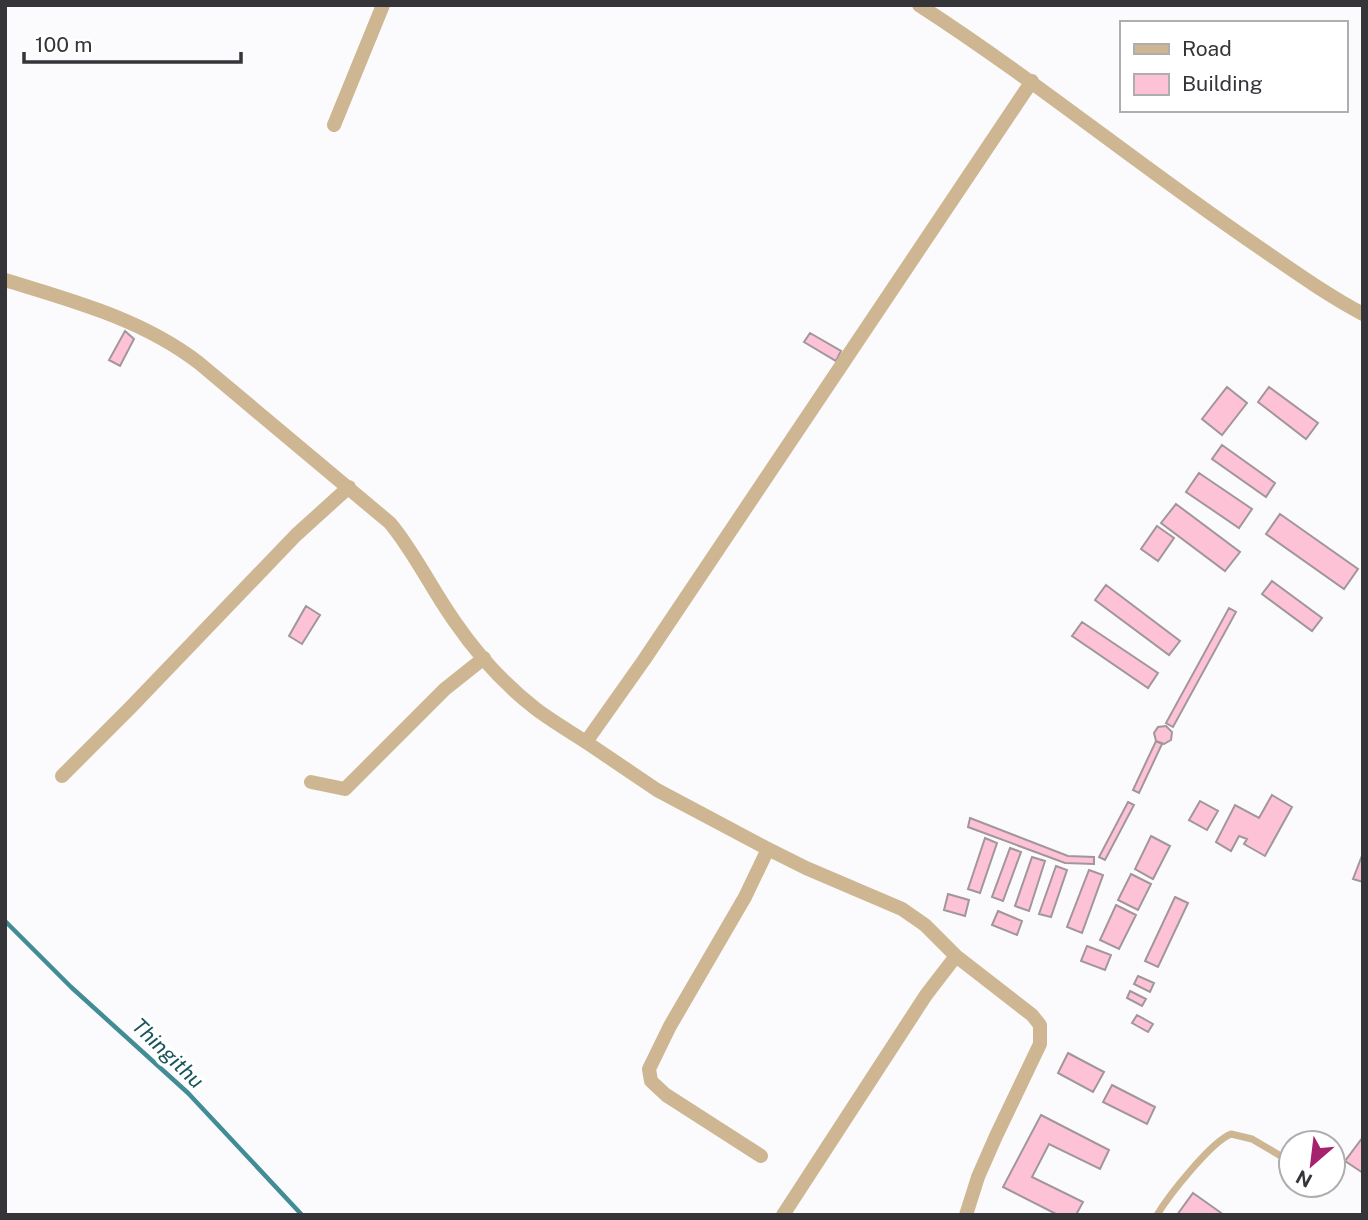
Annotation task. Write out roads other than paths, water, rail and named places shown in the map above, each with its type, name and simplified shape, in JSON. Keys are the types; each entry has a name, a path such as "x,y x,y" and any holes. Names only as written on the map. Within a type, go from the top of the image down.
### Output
{"street":[{"path":"334,125 383,5"},
{"path":"919,5 1032,81 1308,282 1363,314"},
{"path":"586,742 1032,81"},
{"path":"5,280 115,315 153,332 183,350 390,523 438,597 484,658 536,709 657,789 806,868 902,909 932,931 956,956 1032,1015 1040,1025 1040,1044 991,1146 966,1215"},
{"path":"62,776 296,536 349,487"},
{"path":"311,782 345,789 445,689 484,658"},
{"path":"761,1156 666,1095 651,1081 649,1069 670,1026 745,897 768,849"},
{"path":"783,1215 926,995 956,956"}],"lane":[{"path":"1157,1215 1166,1200 1213,1144 1222,1138 1231,1134 1252,1139 1277,1154"}],"waterway":[{"name":"Thingithu","path":"5,921 71,987 188,1093 302,1215"}]}
